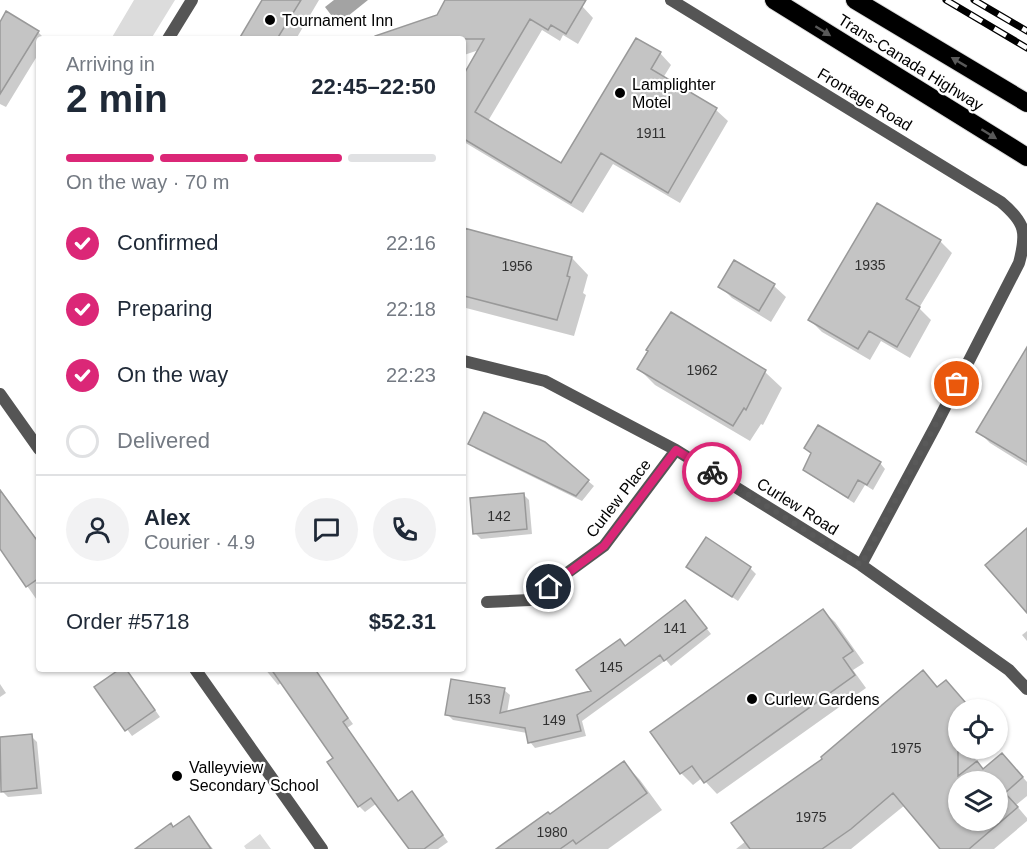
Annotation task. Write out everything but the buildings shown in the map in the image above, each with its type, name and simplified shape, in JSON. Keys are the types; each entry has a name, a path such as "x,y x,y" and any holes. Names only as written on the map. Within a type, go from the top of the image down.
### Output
{"highway":[{"name":"Trans-Canada Highway","path":"774,0 1027,157"},
{"name":"Trans-Canada Highway","path":"855,0 1027,103"}],"street":[{"path":"170,36 192,0"},
{"name":"Frontage Road","path":"671,0 1001,202 1013,212 1026,241"},
{"path":"861,565 1014,273 1026,241"},
{"name":"Curlew Road","path":"466,362 545,381 676,450 861,565 1009,670 1027,689"},
{"path":"0,394 36,445"},
{"name":"Curlew Place","path":"487,602 530,600 604,546 676,450"},
{"path":"197,672 322,849"}],"shaded area":[{"path":"134,0 175,0 153,36 113,36"},
{"path":"334,0 368,0 338,24 325,7"},
{"path":"260,834 271,849 246,849 244,846"}],"railway":[{"path":"946,0 1027,48"},
{"path":"974,0 1027,31"}],"way so far":[{"path":"712,472 861,565 957,384"}],"place":[{"name":"Tournament Inn","path":"270,20"},
{"name":"Lamplighter Motel","path":"620,93"},
{"name":"Curlew Gardens","path":"752,699"},
{"name":"Valleyview Secondary School","path":"177,776"}],"route":[{"path":"549,587 604,546 676,450 712,472"}]}
